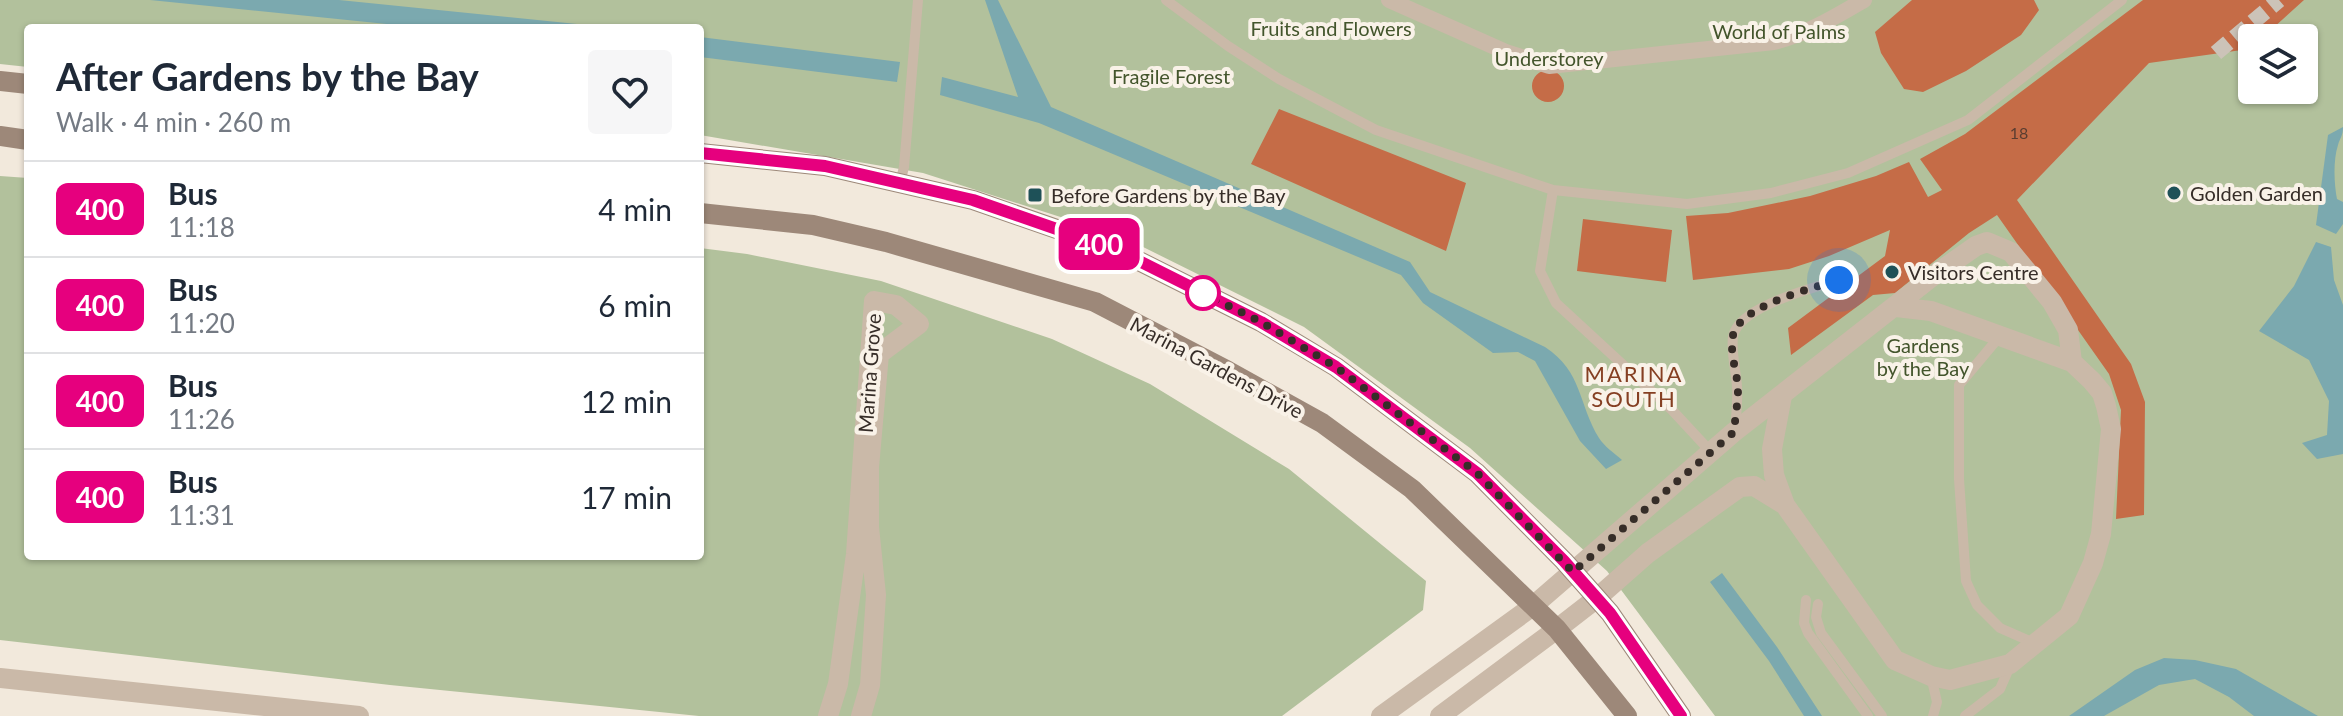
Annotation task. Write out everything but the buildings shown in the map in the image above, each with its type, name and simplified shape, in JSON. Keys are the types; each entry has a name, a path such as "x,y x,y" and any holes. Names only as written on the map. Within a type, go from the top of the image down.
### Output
{"main road":[{"path":"0,81 24,84"},
{"path":"0,136 24,139"},
{"path":"704,153 825,166 973,200 1117,250 1261,322 1336,367 1477,473 1597,598 1621,627 1681,716"},
{"name":"Marina Gardens Drive","path":"704,213 813,225 886,242 1095,302 1241,378 1341,436 1412,489 1557,629 1627,716"}],"street":[{"path":"1389,0 1506,52 1549,66 1774,42 1821,25 1864,0"},
{"path":"1381,716 1533,606 1734,432 1933,276 1976,246 1987,242 2011,252 2052,302 2068,330 2072,362"},
{"name":"Marina Grove","path":"828,716 838,684 856,554 874,301 896,305 919,324 879,354 869,467 869,527 876,595 870,685 861,716"},
{"path":"1782,396 1772,449 1774,475 1785,505 1895,660 1931,676 1950,680 2010,664 2069,616 2093,563 2101,534 2111,429 2102,393 2072,362 1931,311 1896,307"},
{"path":"1440,716 1597,598 1648,553 1740,487 1754,486 1785,505"},
{"path":"0,678 359,716"}],"lane":[{"path":"900,183 904,167 918,0"},
{"path":"1166,0 1228,46 1325,105 1376,130 1553,190 1687,204 1771,193 1848,173 1968,120 2122,0"},
{"path":"1553,190 1540,271 1556,303 1672,410 1711,452"},
{"path":"1734,432 1738,390 1733,333 1740,322 1752,312 1807,289 1839,280"},
{"path":"2001,335 1959,385 1959,479 1966,581 1977,605 2000,628 2035,644"},
{"path":"1806,600 1804,623 1808,633 1868,716"},
{"path":"1818,604 1816,617 1821,633 1882,716"},
{"path":"1965,716 2000,689 2010,664"},
{"path":"1931,676 1937,702 1933,716"}],"green space":[{"name":"Gardens by the Bay","path":"0,0 2343,0 2343,716 1715,716 1607,571 1470,448 1304,327 1123,237 923,173 704,136 704,24 24,24 24,67 0,64"},
{"path":"0,176 24,178 24,560 704,560 704,249 881,281 1052,339 1150,384 1289,469 1426,581 1423,610 1282,716 699,716 390,685 0,640"}],"water":[{"path":"150,0 339,0 576,24 387,24"},
{"path":"985,0 998,0 1051,107 1410,262 1430,292 1545,347 1557,357 1573,378 1599,438 1622,460 1606,469 1580,441 1535,361 1518,352 1493,353 1423,303 1401,275 1039,123 940,95 942,77 1018,97"},
{"path":"704,38 900,62 897,82 704,58"},
{"path":"2343,127 2334,172 2337,199 2343,202 2343,224 2336,234 2316,225 2328,135"},
{"path":"2316,242 2331,247 2334,280 2343,305 2343,454 2317,459 2302,443 2327,435 2329,401 2309,360 2259,331 2294,286"},
{"path":"1722,573 1777,647 1822,716 1804,716 1769,661 1710,582"},
{"path":"2164,658 2195,660 2236,669 2318,716 2254,716 2229,697 2195,679 2159,685 2104,716 2069,716 2135,670"}],"tunnel":[{"path":"2216,53 2279,0"}],"bus line":[{"name":"400","path":"704,153 825,166 973,200 1117,250 1261,322 1336,367 1477,473 1564,561 1610,613 1681,716"}],"place":[{"name":"Golden Garden","path":"2174,193"},
{"name":"Before Gardens by the Bay","path":"1035,195"},
{"name":"Visitors Centre","path":"1892,272"}],"district":[{"name":"MARINA SOUTH","path":"1634,386"}],"route":[{"path":"1203,293 1261,322 1336,367 1477,473 1573,572 1734,432 1738,390 1733,333 1740,322 1752,312 1807,289 1839,280"}],"park label":[{"name":"Fruits and Flowers","path":"1331,28"},
{"name":"World of Palms","path":"1779,31"},
{"name":"Understorey","path":"1549,58"},
{"name":"Fragile Forest","path":"1171,76"}]}
